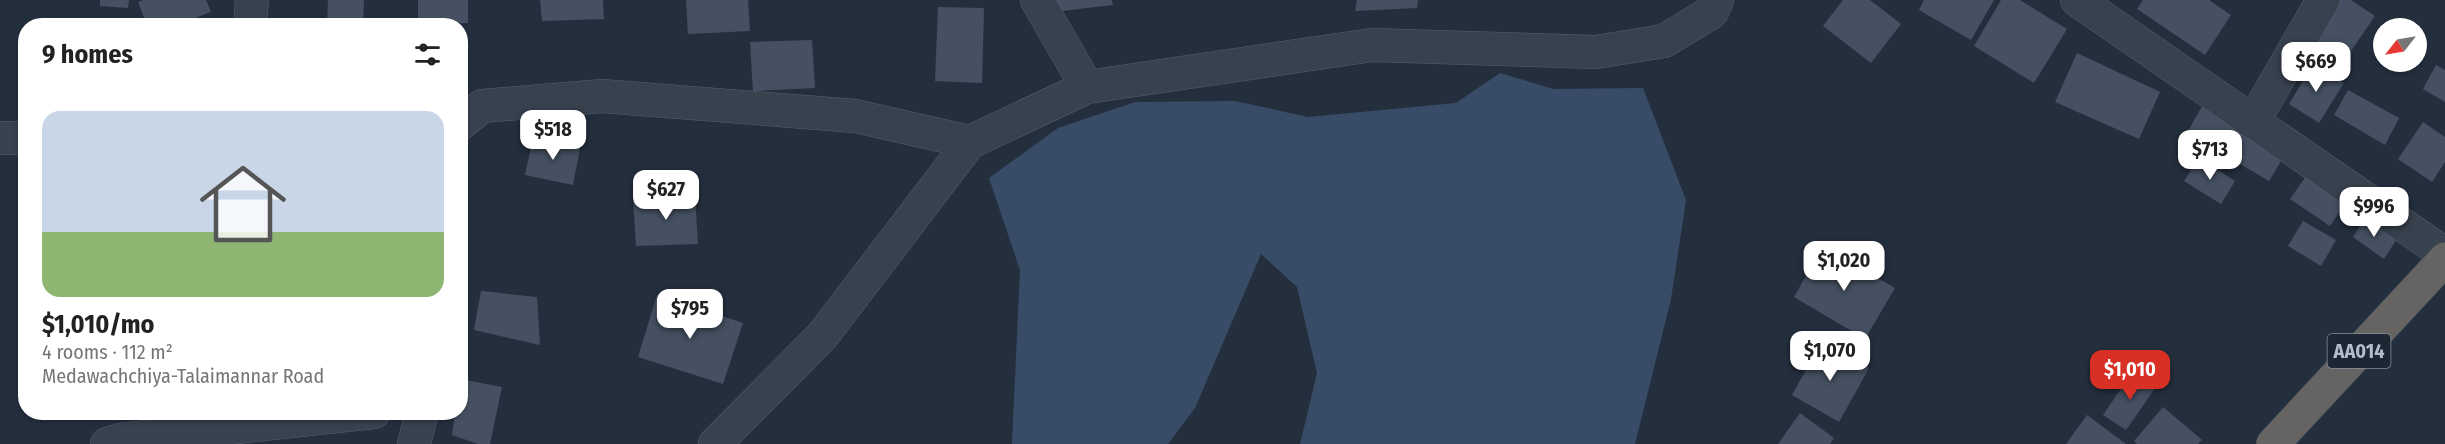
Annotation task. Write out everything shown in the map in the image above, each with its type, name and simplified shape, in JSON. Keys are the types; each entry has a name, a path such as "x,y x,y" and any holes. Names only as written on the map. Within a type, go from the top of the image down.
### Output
{"highway":[{"name":"AA014","path":"2273,444 2445,259"}],"street":[{"path":"251,18 252,0"},
{"path":"1037,0 1087,87"},
{"path":"715,444 823,335 970,142 1087,87 1372,45 1596,52 1664,40 1712,12 1717,0"},
{"path":"2077,0 2445,254"},
{"path":"2253,122 2323,0"},
{"path":"468,118 483,106 602,96 855,116 970,142"},
{"path":"0,138 18,138"},
{"path":"117,432 271,420"},
{"path":"414,444 420,420"}],"water":[{"path":"1500,73 1553,89 1643,88 1686,200 1671,299 1635,444 1300,444 1317,373 1297,287 1261,254 1195,408 1168,444 1012,444 1020,270 989,178 1058,128 1135,102 1235,101 1308,117 1456,103"}],"building":[{"path":"100,0 129,0 128,8 100,6"},
{"path":"144,0 206,0 211,12 195,18 144,18 138,2"},
{"path":"328,0 364,0 363,18 327,18"},
{"path":"418,0 468,0 468,18 418,18"},
{"path":"540,0 603,0 604,19 542,21"},
{"path":"686,0 748,0 750,31 688,34"},
{"path":"1047,0 1112,0 1113,5 1053,12"},
{"path":"1357,0 1418,0 1417,8 1355,11"},
{"path":"1843,0 1870,0 1901,24 1871,63 1823,26"},
{"path":"1924,0 1994,0 1971,40 1919,10"},
{"path":"2001,0 2020,0 2067,29 2034,83 1974,46"},
{"path":"2143,0 2209,0 2231,15 2205,55 2137,9"},
{"path":"2333,0 2351,0 2375,16 2340,67 2304,42"},
{"path":"938,7 984,8 982,83 935,81"},
{"path":"812,40 815,88 753,91 750,42"},
{"path":"2077,53 2160,92 2139,139 2055,102"},
{"path":"2313,64 2344,83 2319,123 2289,104"},
{"path":"2436,65 2445,70 2445,102 2423,89"},
{"path":"2348,90 2399,118 2385,145 2334,115"},
{"path":"2205,101 2275,142 2269,153 2281,161 2269,181 2187,133"},
{"path":"2423,122 2445,137 2445,162 2432,182 2398,159"},
{"path":"533,137 580,148 573,185 525,175"},
{"path":"2199,158 2235,181 2221,204 2184,181"},
{"path":"2309,172 2348,199 2330,226 2290,199"},
{"path":"695,195 698,244 636,246 633,198"},
{"path":"2365,218 2396,240 2384,259 2353,237"},
{"path":"2303,221 2336,240 2321,266 2288,246"},
{"path":"1823,246 1895,288 1865,339 1794,297"},
{"path":"481,291 537,297 540,345 474,330"},
{"path":"657,295 743,323 723,384 638,357"},
{"path":"1822,341 1869,368 1839,422 1792,395"},
{"path":"2133,371 2156,387 2126,430 2103,415"},
{"path":"468,381 502,387 490,444 478,444 452,435 454,420 468,420"},
{"path":"2163,407 2202,440 2198,444 2137,444 2134,441"},
{"path":"1800,413 1834,438 1830,444 1778,444"},
{"path":"2087,415 2126,444 2066,444"}]}
